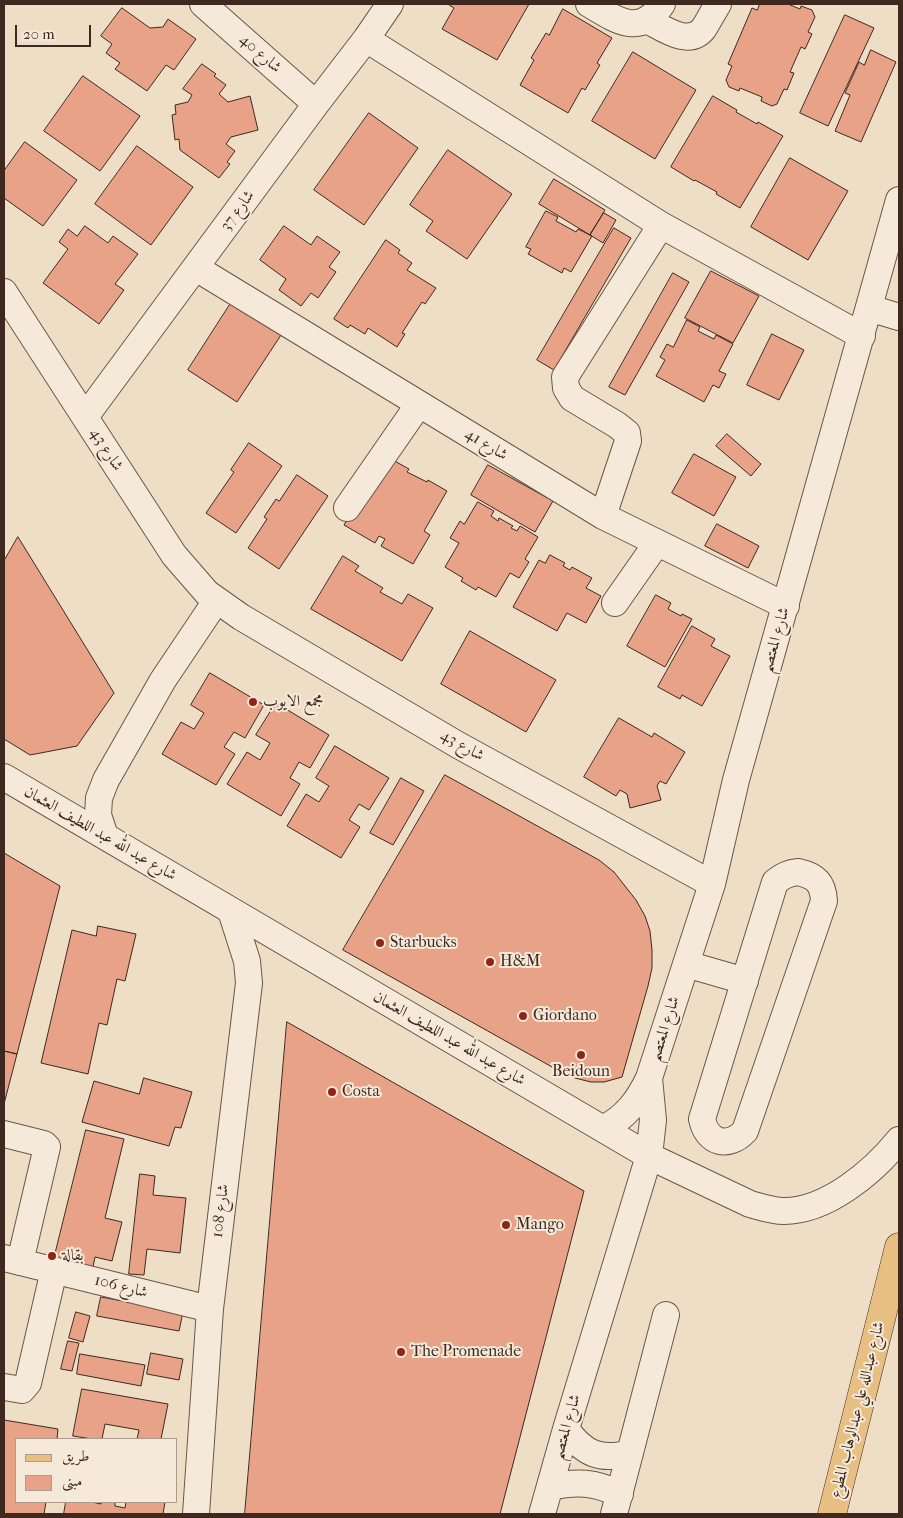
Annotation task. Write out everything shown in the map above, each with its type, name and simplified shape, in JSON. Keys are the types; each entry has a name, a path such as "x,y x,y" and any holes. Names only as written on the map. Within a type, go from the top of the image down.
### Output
{"main road":[{"name":"شارع عبدالله علي عبدالوهاب المطوع","path":"832,1514 899,1247"}],"street":[{"name":"شارع 40","path":"203,4 316,104"},
{"name":"شارع 37","path":"84,417 366,39 390,4"},
{"path":"588,4 616,20 626,23 637,23 655,12 681,37 693,36 703,29 718,4"},
{"path":"366,39 661,225 862,336"},
{"name":"شارع المعتصم","path":"603,1129 624,1115 634,1104 649,1078 712,884 736,780 899,200"},
{"path":"603,516 628,441 626,433 617,425 572,398 566,388 565,377 661,225"},
{"name":"شارع 41","path":"196,268 603,516 786,606"},
{"name":"شارع 43","path":"4,292 174,554 206,593 241,617 458,745 712,884"},
{"path":"869,308 899,317"},
{"path":"347,508 419,404"},
{"path":"615,604 656,543"},
{"path":"104,836 98,815 99,798 106,780 163,680 216,601"},
{"name":"شارع عبد الله عبد اللطيف العثمان","path":"4,777 649,1156 750,1204 784,1211 820,1202 838,1193 873,1168 899,1140"},
{"path":"798,872 814,878 823,891 824,902 745,1131 739,1137 723,1142 709,1135 704,1129 702,1119 745,981 775,882 782,876 798,872"},
{"name":"شارع 108","path":"196,1514 210,1309 249,983 247,961 231,911"},
{"path":"686,964 745,981"},
{"name":"شارع المعتصم","path":"542,1514 649,1156 653,1120 649,1078"},
{"path":"4,1134 44,1144 47,1147 12,1260"},
{"name":"شارع 106","path":"12,1260 210,1309"},
{"path":"4,1386 22,1390 28,1383 54,1270"},
{"path":"617,1504 666,1315"},
{"path":"566,1429 581,1446 601,1456 616,1457 630,1453"},
{"path":"550,1487 568,1483 604,1486 617,1504"}],"building":[{"path":"449,4 529,4 497,60 442,29 454,8"},
{"path":"760,4 788,4 800,9 801,6 812,10 815,17 808,32 812,34 805,49 801,47 790,72 794,73 787,90 784,89 777,104 772,106 761,101 762,97 740,88 739,91 729,87 726,80 732,66 728,64 752,8 757,10"},
{"path":"122,8 150,28 163,27 168,19 196,39 174,70 166,65 147,91 115,69 120,63 106,53 112,44 101,36"},
{"path":"563,9 612,38 597,63 600,65 585,90 582,88 568,113 520,85 534,60 531,58 546,33 549,35"},
{"path":"845,15 874,28 828,126 800,113"},
{"path":"871,50 896,62 861,142 835,131 850,95 845,93 859,62 864,65"},
{"path":"633,52 696,90 655,159 592,121"},
{"path":"202,64 216,74 214,76 226,85 219,94 228,102 250,96 258,130 231,137 226,144 235,151 227,162 230,164 219,178 180,150 179,139 175,140 172,115 176,114 175,105 188,102 192,95 183,89"},
{"path":"83,76 140,116 100,171 44,131"},
{"path":"713,96 757,124 758,122 783,136 740,208 716,194 717,192 671,167"},
{"path":"369,113 418,148 364,225 314,190"},
{"path":"25,142 77,180 43,226 4,198 4,171"},
{"path":"137,146 193,187 151,245 95,204"},
{"path":"448,150 512,194 467,259 426,231 433,221 410,205"},
{"path":"790,158 848,191 808,260 751,227"},
{"path":"554,179 605,210 590,235 539,204"},
{"path":"546,211 558,217 556,221 576,232 578,229 592,236 571,272 564,268 562,273 528,254 531,249 526,247"},
{"path":"604,213 616,220 603,243 590,235"},
{"path":"85,226 108,243 113,236 138,254 115,284 124,290 99,324 43,283 68,249 59,242 68,229 77,236"},
{"path":"284,226 311,245 317,236 340,252 329,267 336,272 318,298 311,293 301,306 279,290 286,279 260,260"},
{"path":"614,228 631,238 554,370 537,360"},
{"path":"386,240 400,250 398,253 412,263 407,270 436,288 425,304 422,302 402,333 405,334 397,347 368,328 365,334 350,325 348,328 334,319"},
{"path":"711,271 759,296 733,343 685,318"},
{"path":"673,273 689,282 625,395 609,387"},
{"path":"231,303 281,335 237,402 188,370"},
{"path":"687,320 700,327 698,331 714,339 716,335 733,344 719,371 726,374 719,388 713,385 704,402 656,376 665,360 660,357 667,344 673,347"},
{"path":"772,334 804,350 779,400 747,385"},
{"path":"727,434 761,464 751,476 716,446"},
{"path":"249,443 282,466 236,533 206,513 234,472 231,470"},
{"path":"694,454 736,477 714,516 672,493"},
{"path":"391,459 409,469 407,472 427,482 428,480 447,491 424,531 430,535 413,564 381,546 385,539 379,536 375,543 344,525 361,496"},
{"path":"488,465 553,501 535,532 471,495"},
{"path":"297,475 328,496 279,569 248,548 267,519 264,517 276,499 279,501"},
{"path":"478,502 494,511 491,516 498,521 499,518 513,526 511,528 517,531 520,526 538,537 525,559 529,562 519,578 510,573 496,597 478,587 476,590 461,581 463,578 445,567 459,543 450,538 460,521 464,524"},
{"path":"717,524 759,546 748,568 705,546"},
{"path":"18,537 114,693 77,746 30,755 4,739 4,561"},
{"path":"550,555 565,563 563,566 570,570 572,567 592,578 586,588 601,596 586,623 567,613 557,631 513,607 539,560 545,563"},
{"path":"343,556 359,566 355,571 383,588 380,592 402,604 408,594 433,608 402,661 311,609"},
{"path":"656,595 671,603 668,609 692,619 665,667 627,646"},
{"path":"692,626 715,639 711,646 730,656 702,706 682,695 680,699 658,687"},
{"path":"470,631 556,680 526,732 441,684"},
{"path":"210,673 264,705 245,738 234,732 224,747 235,754 216,785 162,754 181,722 194,729 204,713 191,705"},
{"path":"276,703 329,735 310,768 299,762 290,778 300,784 281,816 227,784 247,752 260,760 270,743 256,735"},
{"path":"619,718 652,737 654,733 685,752 666,784 660,781 657,786 661,800 630,808 627,794 620,790 616,796 584,777"},
{"path":"335,746 389,778 369,810 359,804 349,820 360,827 341,858 287,826 306,794 319,802 329,786 316,778"},
{"path":"445,775 599,860 614,872 636,900 645,916 650,931 652,968 622,1077 604,1082 591,1082 561,1072 343,950"},
{"path":"401,778 424,791 393,845 370,833"},
{"path":"4,853 60,886 17,1054 4,1051"},
{"path":"98,926 136,934 125,981 117,979 107,1025 99,1023 88,1074 41,1063 72,930 96,936"},
{"name":"The Promenade","path":"287,1022 584,1191 500,1514 245,1514"},
{"path":"4,1051 17,1054 4,1104"},
{"path":"144,1078 192,1092 181,1128 175,1127 169,1146 82,1122 94,1081 139,1094"},
{"path":"86,1130 124,1139 105,1218 122,1222 112,1261 95,1257 92,1272 53,1263"},
{"path":"140,1174 155,1176 153,1195 186,1198 180,1253 147,1249 144,1275 129,1274"},
{"path":"101,1297 183,1312 179,1331 97,1316"},
{"path":"76,1312 90,1316 83,1342 69,1338"},
{"path":"68,1341 79,1343 72,1371 61,1369"},
{"path":"151,1353 183,1359 179,1380 147,1374"},
{"path":"80,1354 145,1365 141,1386 77,1374"},
{"path":"82,1389 168,1404 161,1438 137,1438 139,1430 105,1424 102,1438 73,1436"},
{"path":"4,1420 58,1429 57,1438 15,1438 15,1503 46,1503 44,1514 4,1514"},
{"path":"66,1503 115,1503 115,1506 125,1508 126,1503 165,1503 163,1514 64,1514"}],"place":[{"name":"مجمع الايوب","path":"253,702"},
{"name":"Starbucks","path":"380,943"},
{"name":"H&M","path":"490,962"},
{"name":"Giordano","path":"523,1016"},
{"name":"Beidoun","path":"581,1055"},
{"name":"Costa","path":"332,1092"},
{"name":"Mango","path":"506,1225"},
{"name":"بقالة","path":"52,1256"},
{"name":"The Promenade","path":"401,1352"}]}
